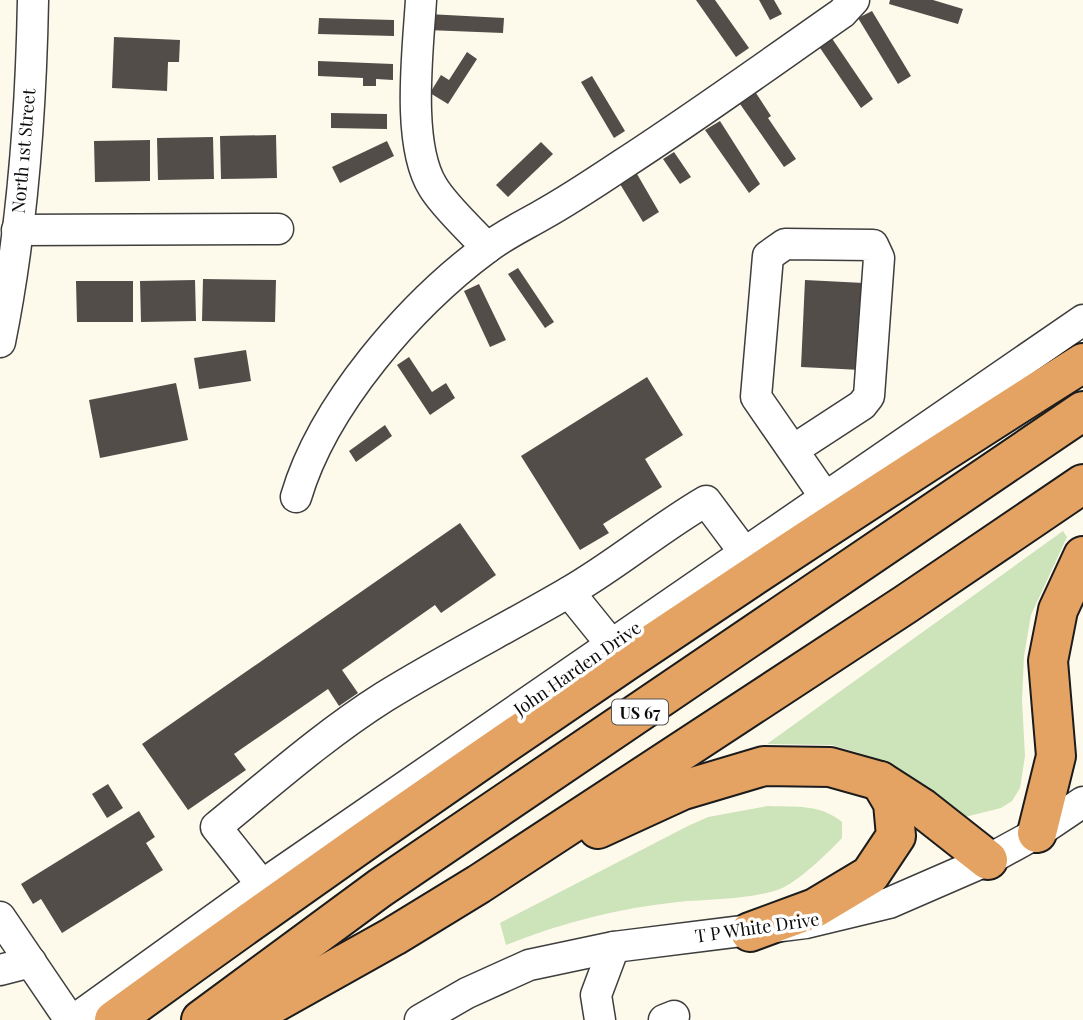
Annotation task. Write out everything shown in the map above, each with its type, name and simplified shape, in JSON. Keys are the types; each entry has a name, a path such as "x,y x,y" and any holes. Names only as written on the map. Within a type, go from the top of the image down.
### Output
{"highway":[{"path":"114,1020 295,889 627,662 927,461 1083,363"},
{"name":"US 67","path":"201,1020 392,881 1083,411"},
{"path":"244,1020 394,936 479,884 883,619 1083,484"},
{"path":"1037,833 1056,756 1048,661 1058,611 1083,556"},
{"path":"1054,710 1064,725 1083,739"},
{"path":"479,884 683,790 764,766 830,767 880,781 922,808 988,860"},
{"path":"750,932 815,908 870,875 896,836 893,803 880,781"}],"street":[{"name":"North 1st Street","path":"0,342 17,230 28,106 33,0"},
{"path":"421,0 415,112 424,165 433,187 487,248"},
{"path":"296,497 303,472 348,391 414,313 487,248 624,163 842,13 854,0"},
{"path":"17,230 278,229"},
{"path":"793,450 862,405 869,396 878,258 873,245 785,244 768,256 756,397 825,497"},
{"name":"John Harden Drive","path":"72,1020 262,885 1083,320"},
{"path":"262,885 216,827 303,756 382,699 486,637 569,592 667,524 706,501 744,552"},
{"path":"569,592 611,644"},
{"name":"T P White Drive","path":"420,1020 467,993 529,965 614,947 806,923 889,902 988,860 1083,803"},
{"path":"0,918 72,1020"},
{"path":"600,1020 596,995 614,947"},
{"path":"0,970 31,962"}],"green space":[{"path":"1063,531 1067,537 1031,615 1024,656 1022,700 1025,756 1020,788 1012,801 1001,808 965,817 905,774 869,756 832,745 767,744"},
{"path":"768,806 825,812 842,822 842,838 804,873 780,889 768,893 612,912 569,923 506,945 500,923 708,817"}],"building":[{"path":"696,0 715,0 749,48 736,57"},
{"path":"759,0 774,0 782,14 770,20"},
{"path":"890,0 933,0 963,9 958,24 889,4"},
{"path":"872,11 911,76 898,84 858,18"},
{"path":"428,14 504,18 503,33 427,30"},
{"path":"319,18 394,20 394,36 318,34"},
{"path":"114,37 180,40 179,62 168,62 167,91 112,88"},
{"path":"831,37 873,99 861,108 818,45"},
{"path":"467,52 477,59 448,104 430,93 441,75 449,80"},
{"path":"318,61 393,64 393,80 376,79 376,86 363,86 363,78 318,76"},
{"path":"592,76 625,131 614,138 581,82"},
{"path":"756,93 771,116 768,118 796,159 784,167 740,104"},
{"path":"331,113 387,114 387,129 331,128"},
{"path":"720,121 760,184 749,193 705,130"},
{"path":"276,135 277,178 221,179 220,136"},
{"path":"213,137 214,179 158,180 157,138"},
{"path":"150,140 150,181 95,182 94,141"},
{"path":"387,141 394,156 340,183 332,167"},
{"path":"541,142 553,154 508,197 496,185"},
{"path":"674,152 691,177 680,184 663,159"},
{"path":"637,174 659,212 643,222 620,184"},
{"path":"518,268 554,322 545,328 508,274"},
{"path":"203,279 276,280 275,322 202,321"},
{"path":"195,280 196,321 141,322 140,281"},
{"path":"805,280 864,283 861,370 801,367"},
{"path":"76,281 133,281 133,322 77,322"},
{"path":"479,284 506,340 490,347 464,291"},
{"path":"246,350 251,381 199,389 194,358"},
{"path":"409,357 432,392 446,383 455,398 430,415 397,365"},
{"path":"647,377 683,435 645,459 662,487 603,524 609,533 580,550 521,456"},
{"path":"176,383 188,440 100,458 89,400"},
{"path":"385,425 392,436 356,462 349,451"},
{"path":"460,523 496,575 441,613 435,605 342,670 358,693 339,706 328,689 234,754 246,770 188,810 142,744"},
{"path":"108,784 123,808 107,818 92,794"},
{"path":"139,811 155,837 146,843 163,870 62,933 41,899 33,904 21,884"}]}
